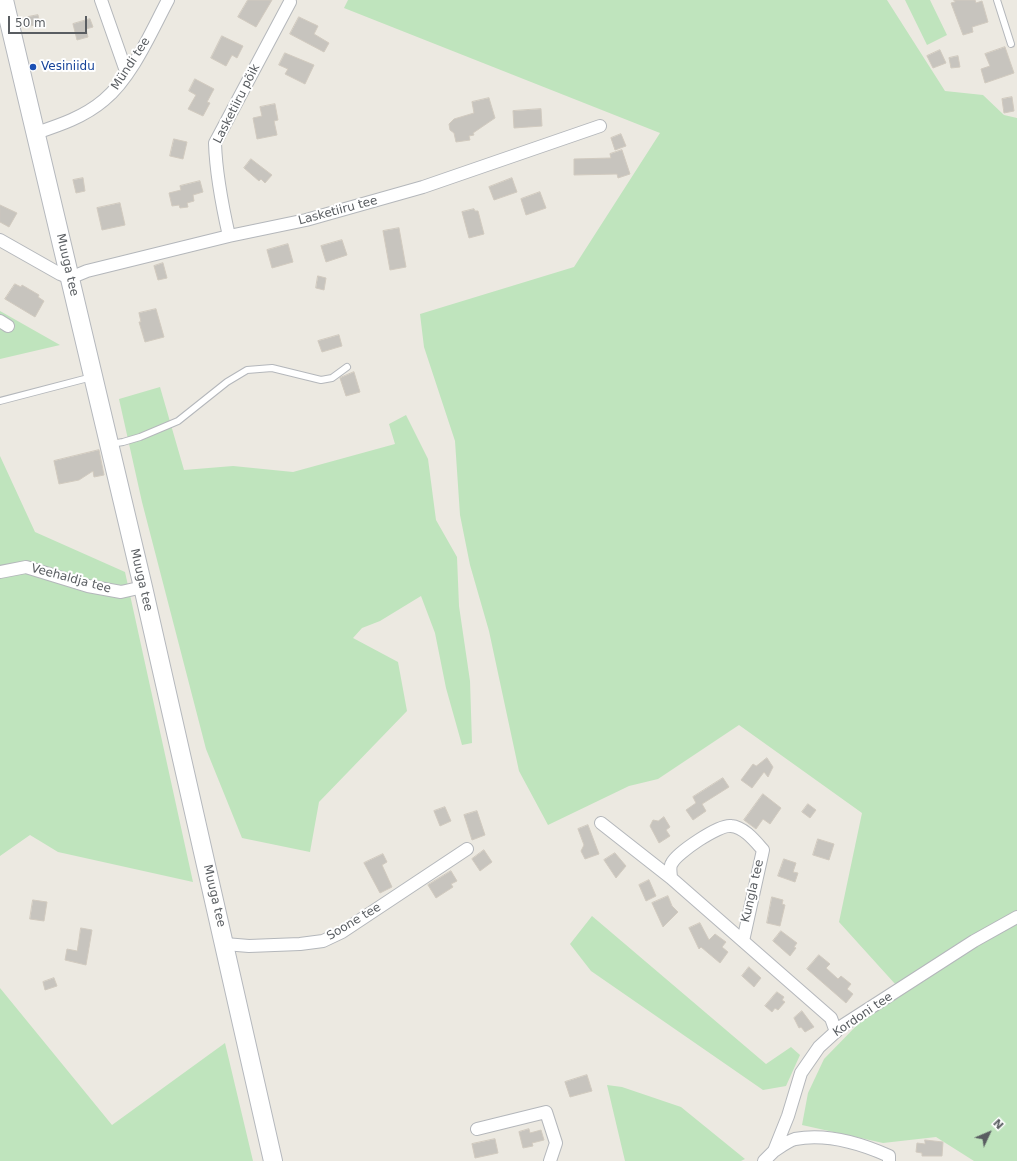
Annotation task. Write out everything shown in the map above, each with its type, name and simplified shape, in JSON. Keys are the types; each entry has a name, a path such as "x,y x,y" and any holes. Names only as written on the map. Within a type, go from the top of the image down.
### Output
{"street":[{"name":"Muuga tee","path":"4,0 143,587 273,1161"},
{"path":"101,0 127,74"},
{"name":"Mündi tee","path":"36,133 62,125 95,107 111,94 127,74 168,0"},
{"name":"Lasketiiru põik","path":"229,236 215,167 214,143 290,2"},
{"name":"Lasketiiru tee","path":"70,278 87,271 229,236 299,221 423,187 600,126"},
{"path":"0,240 60,274 70,278"},
{"name":"Veehaldja tee","path":"0,572 26,567 88,586 121,592 143,587"},
{"name":"Kungla tee","path":"602,823 671,878 831,1018 836,1032"},
{"name":"Kungla tee","path":"671,878 670,865 676,857 721,827 732,825 750,836 763,850 743,941"},
{"name":"Soone tee","path":"225,944 249,946 323,941 342,932 467,849"},
{"name":"Kordoni tee","path":"764,1161 774,1151 788,1116 801,1073 819,1047 836,1032 974,941 1017,917"},
{"path":"477,1129 546,1112 556,1143 550,1161"},
{"path":"774,1151 794,1139 826,1136 873,1148 888,1156 890,1161"}],"lane":[{"path":"997,0 1011,44"},
{"path":"109,444 140,437 178,421 227,382 247,370 272,368 321,380 332,378 347,367"},
{"path":"0,401 93,376"}],"green space":[{"path":"348,0 887,0 945,91 983,95 1004,115 1017,118 1017,1161 974,1161 936,1137 883,1143 802,1125 808,1093 824,1059 896,985 839,922 862,813 739,725 658,779 629,786 548,825 519,771 489,631 470,565 460,515 455,441 424,347 420,314 574,267 660,133 344,8"},
{"path":"905,0 930,0 947,35 927,45"},
{"path":"0,311 60,345 0,359"},
{"path":"160,387 184,470 233,466 293,472 395,444 389,424 406,415 428,459 436,520 457,557 459,606 470,681 472,743 462,745 446,688 435,633 421,596 380,621 362,628 353,638 398,662 407,711 319,802 310,852 242,838 206,749 142,502 119,399"},
{"path":"0,456 35,532 125,572 193,882 58,852 30,835 0,856"},
{"path":"592,916 766,1064 791,1047 800,1055 786,1086 763,1090 591,971 570,944"},
{"path":"0,988 112,1125 225,1043 253,1161 0,1161"},
{"path":"607,1085 622,1087 681,1107 745,1159 741,1161 625,1161"}],"building":[{"path":"248,0 272,0 256,27 238,17"},
{"path":"954,0 975,0 976,3 982,1 988,22 972,27 973,32 963,35 951,3 955,2"},
{"path":"38,15 40,24 30,26 28,17"},
{"path":"299,17 318,26 314,34 329,43 324,52 290,34"},
{"path":"90,19 93,27 86,29 88,37 77,40 73,24"},
{"path":"222,36 243,46 237,58 232,55 226,66 211,58"},
{"path":"1005,47 1014,73 985,83 981,69 990,66 985,54"},
{"path":"940,50 946,63 933,68 927,56"},
{"path":"285,53 314,65 305,84 285,74 288,69 279,65"},
{"path":"958,56 960,67 951,68 949,58"},
{"path":"195,79 214,89 207,102 210,103 203,116 188,109 196,95 189,91"},
{"path":"1012,97 1014,111 1004,113 1002,99"},
{"path":"489,98 495,118 473,133 474,135 469,136 470,140 456,142 454,133 450,130 449,124 454,119 474,113 472,102"},
{"path":"275,104 278,120 274,121 277,135 257,139 253,118 262,116 260,107"},
{"path":"541,109 542,126 514,128 513,111"},
{"path":"621,134 626,146 615,150 611,138"},
{"path":"174,139 187,142 183,159 170,156"},
{"path":"622,150 630,174 618,178 617,174 574,175 574,159 611,158 610,154"},
{"path":"251,159 272,175 265,183 261,179 259,181 244,168"},
{"path":"83,178 85,191 76,193 73,180"},
{"path":"512,178 517,192 494,200 489,187"},
{"path":"200,181 203,192 193,195 194,201 187,203 188,207 180,208 179,205 172,206 169,193 181,190 180,186"},
{"path":"540,192 546,208 526,215 521,199"},
{"path":"120,203 125,225 102,230 97,208"},
{"path":"0,205 17,213 9,227 0,222"},
{"path":"474,209 475,211 478,211 484,234 469,238 462,212"},
{"path":"399,228 406,267 390,270 383,231"},
{"path":"342,240 347,255 326,262 321,246"},
{"path":"288,244 293,262 272,268 267,250"},
{"path":"163,263 167,278 158,280 154,266"},
{"path":"318,276 326,278 324,290 316,288"},
{"path":"15,284 21,287 22,285 39,295 38,297 44,301 35,317 5,299"},
{"path":"156,309 164,337 145,342 139,322 141,322 139,313"},
{"path":"339,335 342,346 322,352 318,341"},
{"path":"354,372 360,392 346,396 340,378"},
{"path":"99,450 104,475 94,477 93,471 79,480 59,484 54,461"},
{"path":"767,758 773,767 768,777 764,772 752,788 741,780 753,764 756,766"},
{"path":"723,778 729,787 702,804 706,811 693,820 686,810 696,803 693,797"},
{"path":"763,794 781,808 770,824 763,819 756,829 744,820"},
{"path":"808,804 816,810 810,818 802,812"},
{"path":"445,807 451,821 440,826 434,811"},
{"path":"477,811 485,835 472,840 464,815"},
{"path":"664,817 670,827 666,830 670,836 659,843 650,826 653,820 658,821"},
{"path":"588,825 599,854 585,859 581,851 584,845 578,829"},
{"path":"818,839 834,844 829,860 813,855"},
{"path":"484,850 492,862 480,871 472,859"},
{"path":"615,853 626,866 616,878 604,860"},
{"path":"383,854 387,862 382,865 392,887 380,893 364,863"},
{"path":"784,859 796,863 793,872 798,873 795,882 778,876"},
{"path":"451,871 457,881 451,884 453,887 436,898 428,885"},
{"path":"649,880 656,896 646,901 639,885"},
{"path":"668,896 672,906 678,912 663,927 652,903"},
{"path":"772,897 783,900 782,904 785,905 780,926 767,923"},
{"path":"33,900 47,902 44,921 30,919"},
{"path":"700,923 709,940 715,934 726,942 722,947 728,952 720,963 701,947 699,949 689,928"},
{"path":"81,928 92,930 86,965 65,960 67,949 77,951"},
{"path":"781,931 797,943 794,947 796,948 790,956 773,941"},
{"path":"819,955 830,964 826,968 838,979 841,976 851,984 847,989 853,994 846,1003 807,969"},
{"path":"749,967 761,978 754,987 742,976"},
{"path":"54,978 57,986 45,990 43,982"},
{"path":"777,992 784,997 782,1000 785,1002 778,1010 775,1008 772,1012 765,1006"},
{"path":"802,1011 814,1027 805,1032 801,1027 799,1028 794,1018"},
{"path":"587,1075 592,1091 570,1097 565,1082"},
{"path":"529,1129 530,1133 541,1130 544,1140 532,1143 533,1146 523,1148 519,1132"},
{"path":"495,1139 498,1153 475,1158 472,1144"},
{"path":"925,1140 943,1142 942,1156 922,1156 922,1153 916,1152 917,1143 925,1144"}],"place":[{"name":"Vesiniidu","path":"33,67"}]}
